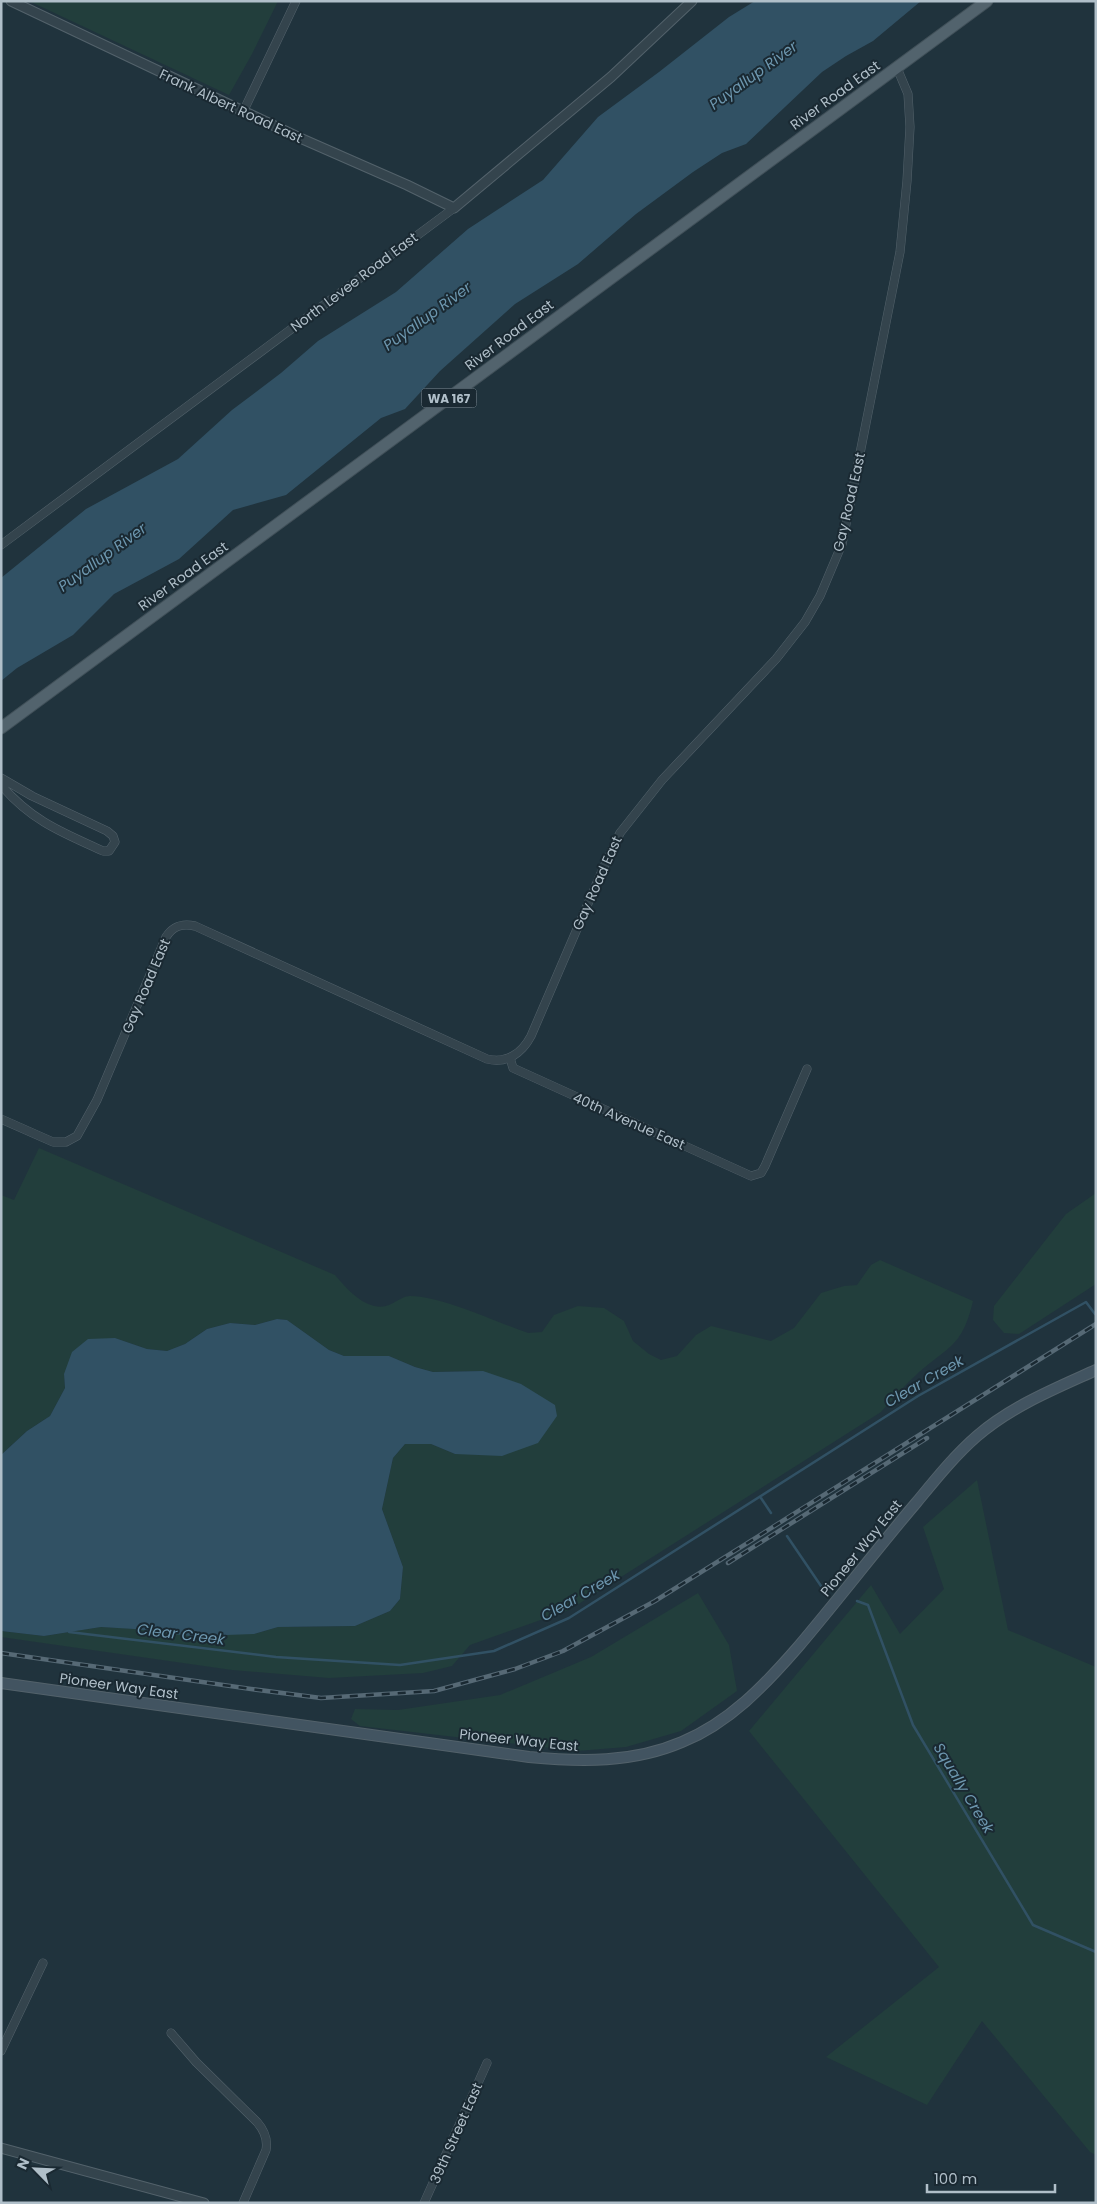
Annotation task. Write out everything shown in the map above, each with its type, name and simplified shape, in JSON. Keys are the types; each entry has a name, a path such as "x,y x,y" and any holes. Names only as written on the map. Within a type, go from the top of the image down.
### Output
{"main road":[{"name":"River Road East","path":"1,728 986,1"},
{"name":"Pioneer Way East","path":"1,1682 529,1758 575,1761 600,1760 632,1757 660,1750 683,1742 720,1722 741,1706 762,1686 817,1625 946,1466 977,1437 1014,1410 1096,1370"}],"street":[{"name":"Frank Albert Road East","path":"11,1 243,112 454,208"},
{"path":"243,112 296,1"},
{"name":"North Levee Road East","path":"1,545 454,208 611,76 692,1"},
{"name":"Gay Road East","path":"1,1119 60,1143 77,1136 97,1100 166,937 170,931 180,925 195,926 487,1059 500,1062 522,1050 531,1036 620,833 662,780 776,659 805,622 832,568 847,524 900,252 910,127 908,94 897,68"},
{"path":"1,778 32,796 107,832 113,836 115,842 109,851 103,851 52,828 20,805 1,785"},
{"name":"40th Avenue East","path":"510,1058 513,1068 751,1176 761,1173 765,1166 807,1069"},
{"path":"1,2051 43,1963"},
{"path":"171,2033 196,2062 257,2122 265,2136 266,2150 243,2203"},
{"name":"39th Street East","path":"424,2203 487,2063"},
{"path":"1,2148 204,2203"}],"green space":[{"path":"29,1 278,1 229,95"},
{"path":"39,1148 335,1275 352,1293 368,1304 380,1307 390,1305 410,1296 423,1297 469,1310 528,1333 542,1332 554,1315 578,1306 604,1308 624,1321 633,1341 649,1354 661,1360 677,1356 696,1335 711,1326 771,1341 794,1328 821,1293 844,1286 857,1285 871,1265 880,1260 973,1301 969,1316 959,1337 912,1379 881,1412 569,1610 470,1645 452,1666 423,1673 329,1678 232,1670 1,1637 1,1631 44,1636 101,1627 254,1634 278,1627 355,1626 390,1611 400,1599 403,1567 382,1509 393,1458 405,1444 431,1444 455,1454 483,1371 433,1372 389,1356 344,1356 329,1350 287,1320 277,1319 255,1325 230,1323 207,1329 185,1344 167,1351 147,1349 115,1338 64,1374 65,1388 50,1416 27,1431 1,1455 1,1195 14,1200"},
{"path":"1096,1193 1096,1284 1019,1334 1004,1333 993,1320 994,1306 1066,1214"},
{"path":"977,1480 1008,1630 1096,1667 1096,2155 1090,2152 982,2021 927,2105 826,2057 939,1967 749,1731 871,1585 900,1634 944,1589 923,1527"},
{"path":"698,1593 729,1645 737,1691 681,1731 626,1747 577,1751 360,1726 351,1719 355,1709 398,1710 500,1695 591,1657"}],"water":[{"name":"Puyallup River","path":"755,1 921,1 873,41 822,72 746,144 722,153 693,172 636,214 578,264 515,304 440,371 405,409 381,418 286,495 233,510 179,559 114,594 73,635 17,668 1,681 1,578 86,509 178,459 232,410 281,373 318,341 396,292 468,229 543,180 598,117 729,17"},
{"path":"277,1319 287,1320 329,1350 344,1356 389,1356 433,1372 483,1371 521,1384 555,1405 557,1416 538,1443 502,1456 455,1454 431,1444 405,1444 393,1458 382,1509 403,1567 400,1599 390,1611 355,1626 278,1627 254,1634 190,1636 101,1627 44,1636 1,1631 1,1455 27,1431 50,1416 65,1388 64,1374 72,1352 88,1339 115,1338 147,1349 167,1351 185,1344 207,1329 230,1323 255,1325"}],"waterway":[{"name":"Clear Creek","path":"69,1632 276,1657 400,1665 494,1651 569,1618 918,1396 1086,1302 1095,1314"},
{"name":"Squally Creek","path":"761,1498 771,1513"},
{"name":"Squally Creek","path":"787,1536 821,1586"},
{"name":"Squally Creek","path":"857,1601 868,1605 913,1725 1033,1925 1096,1952"}],"railway":[{"path":"1,1653 321,1698 434,1691 515,1669 563,1651 655,1601 1096,1324"},
{"path":"728,1563 927,1438"}]}
